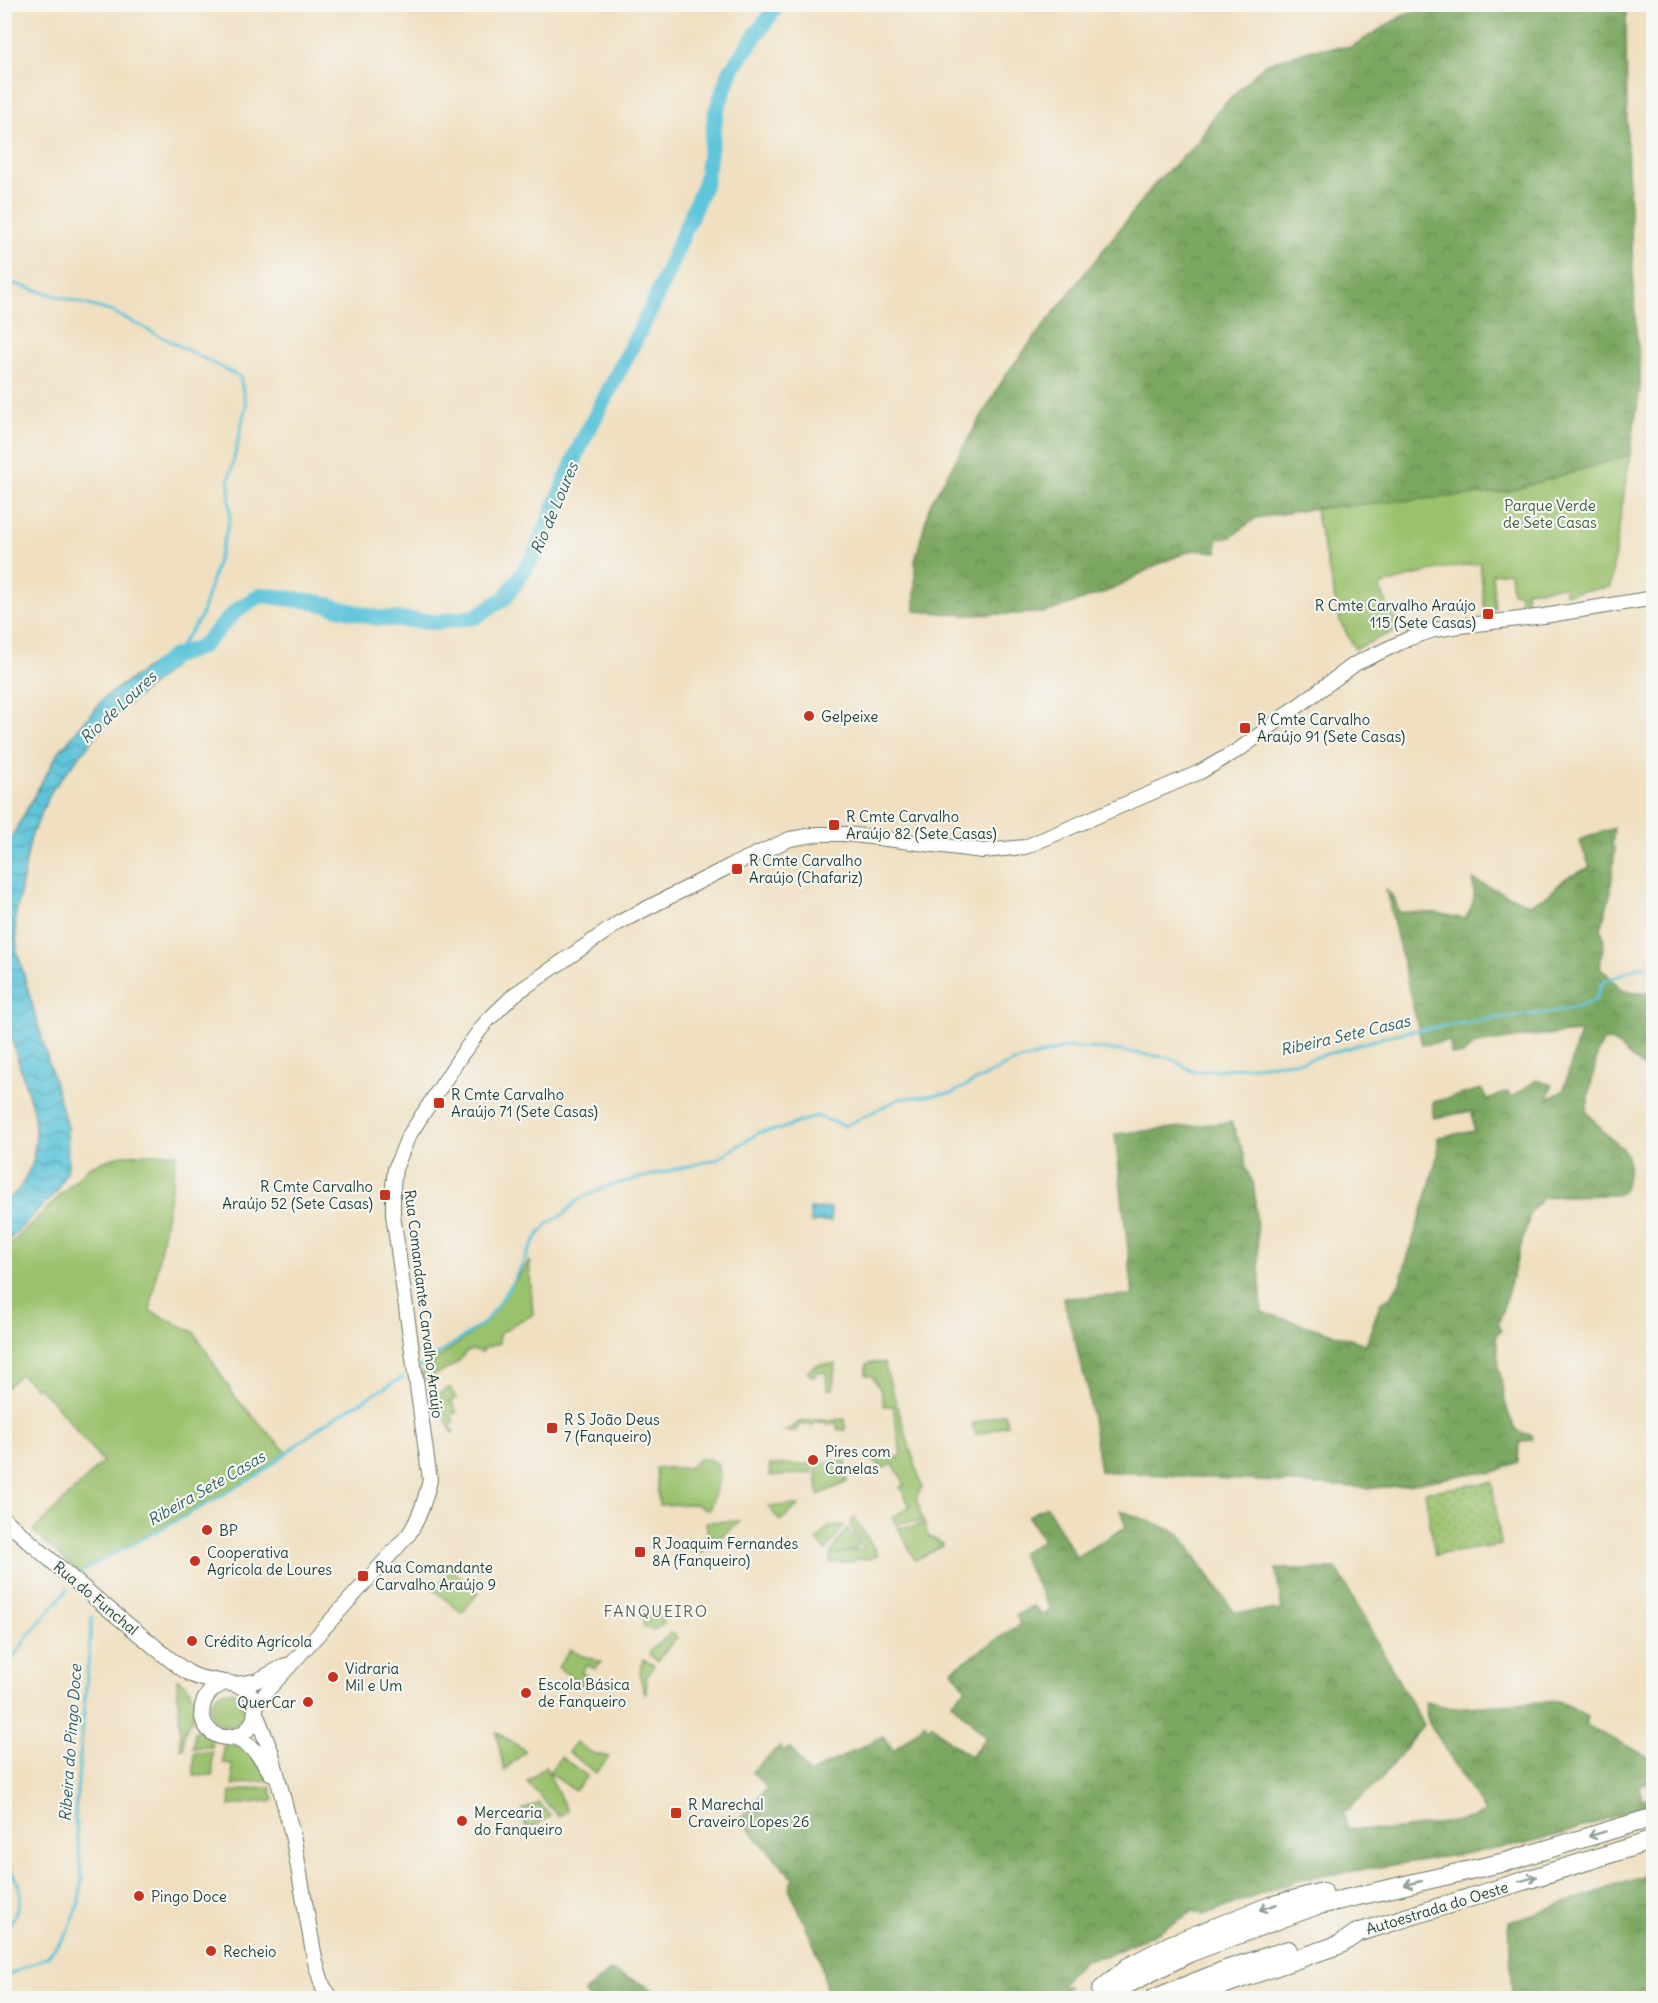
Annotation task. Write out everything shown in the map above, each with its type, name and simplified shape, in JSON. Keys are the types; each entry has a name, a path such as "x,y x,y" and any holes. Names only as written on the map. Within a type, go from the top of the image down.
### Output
{"highway":[{"name":"Autoestrada do Oeste","path":"1100,1998 1189,1953 1315,1906 1505,1862 1653,1817"},
{"name":"Autoestrada do Oeste","path":"1191,1998 1341,1944 1358,1933 1653,1840"},
{"name":"Autoestrada do Oeste","path":"1092,1998 1128,1967 1170,1945 1259,1910 1324,1892 1366,1894"},
{"path":"1155,1998 1228,1969 1338,1935 1358,1933"}],"main road":[{"name":"Rua Comandante Carvalho Araújo","path":"255,1710 267,1691 409,1534 419,1518 430,1480 393,1214 395,1169 408,1137 462,1054 486,1022 515,994 620,922 730,866 790,839 819,834 846,834 983,851 1025,847 1200,772 1240,749 1355,664 1410,638 1434,630 1545,616 1653,598"},
{"name":"Rua do Funchal","path":"4,1519 93,1598 191,1675 229,1684"},
{"path":"255,1710 248,1730 233,1737 222,1737 208,1728 201,1713 202,1703 213,1688 256,1681 294,1661"},
{"path":"191,1675 202,1703"},
{"path":"229,1684 249,1693 271,1752 280,1794 293,1837 315,1961 323,1987 331,1998"},
{"path":"233,1737 261,1755 280,1794"}],"green space":[{"path":"1428,5 1626,5 1627,144 1640,368 1640,386 1630,455 1506,492 1317,508 1256,518 1231,537 1217,539 1217,552 1192,550 1156,565 1111,590 1044,613 967,615 915,611 915,561 930,504 1007,373 1157,181 1198,142 1215,114 1265,64 1313,49 1351,47 1402,16"},
{"name":"Parque Verde de Sete Casas","path":"1634,427 1610,587 1565,594 1564,586 1526,591 1527,609 1521,610 1520,593 1512,593 1510,572 1492,574 1495,609 1485,611 1480,563 1433,570 1379,586 1399,629 1355,649 1340,621 1315,510 1475,456"},
{"path":"1614,828 1612,846 1615,848 1610,895 1601,929 1604,939 1600,967 1622,990 1635,993 1653,992 1653,1076 1613,1042 1606,1040 1603,1042 1598,1051 1586,1111 1626,1154 1627,1181 1621,1192 1616,1195 1543,1198 1531,1211 1498,1326 1501,1330 1496,1335 1502,1386 1509,1414 1519,1431 1532,1436 1533,1439 1519,1443 1518,1462 1492,1473 1478,1472 1402,1486 1372,1488 1100,1471 1087,1386 1063,1298 1133,1295 1115,1134 1231,1122 1244,1153 1246,1169 1254,1184 1262,1312 1366,1344 1381,1301 1390,1298 1400,1282 1438,1153 1438,1137 1474,1131 1472,1111 1433,1118 1433,1102 1481,1089 1487,1099 1507,1092 1512,1097 1536,1080 1552,1085 1548,1099 1563,1091 1580,1032 1519,1037 1473,1045 1463,1055 1451,1054 1450,1041 1422,1045 1386,890 1394,898 1399,912 1437,913 1465,919 1473,902 1473,880 1529,904 1547,896 1566,878 1590,867 1579,840"},
{"path":"177,1153 150,1311 194,1332 235,1397 287,1453 237,1487 105,1558 80,1574 33,1531 103,1462 51,1399 38,1387 36,1388 20,1374 5,1389 5,1250 90,1166 122,1155"},
{"path":"529,1261 533,1314 503,1331 499,1335 499,1343 483,1349 483,1352 472,1350 466,1352 453,1366 423,1380 422,1373 434,1361 484,1324"},
{"path":"884,1363 922,1487 916,1497 923,1521 921,1522 901,1522 897,1525 892,1518 910,1506 900,1487 905,1484 893,1464 884,1468 874,1461 874,1457 899,1458 901,1454 893,1406 884,1406 882,1393 877,1383 872,1376 866,1375 866,1365"},
{"path":"835,1364 833,1389 827,1389 826,1372 817,1372 814,1377 807,1373 812,1367"},
{"path":"450,1387 456,1399 451,1402 457,1412 451,1415 455,1422 450,1425 453,1433 445,1419 447,1418 442,1407 439,1408 433,1397"},
{"path":"1004,1413 1008,1425 976,1435 972,1424"},
{"path":"845,1419 845,1430 837,1430 837,1423 814,1422 813,1425 799,1425 796,1431 785,1431 801,1421"},
{"path":"699,1459 708,1459 717,1463 720,1477 709,1511 695,1504 659,1505 656,1468 689,1468"},
{"path":"846,1461 847,1482 818,1495 816,1465"},
{"path":"810,1464 813,1473 769,1476 770,1465"},
{"path":"1492,1482 1501,1545 1435,1555 1425,1492"},
{"path":"799,1505 780,1521 768,1506"},
{"path":"1047,1506 1076,1557 1126,1527 1120,1510 1179,1533 1234,1612 1282,1610 1276,1569 1337,1569 1423,1725 1381,1779 1343,1814 1348,1828 1384,1831 1472,1819 1484,1811 1427,1720 1426,1702 1452,1708 1558,1701 1588,1717 1585,1725 1653,1759 1653,1781 1639,1785 1642,1799 1653,1796 1653,1804 1561,1834 1513,1846 1303,1879 1203,1915 1194,1911 1109,1955 1084,1960 1061,1984 1068,1986 1060,1998 828,1998 820,1959 789,1888 793,1878 740,1819 767,1788 752,1772 780,1746 784,1752 790,1747 809,1774 883,1736 894,1751 925,1723 928,1728 933,1725 950,1742 971,1756 987,1738 951,1702 966,1689 952,1670 1020,1624 1016,1615 1033,1606 1043,1615 1050,1609 1020,1553 1043,1541 1028,1516"},
{"path":"854,1518 878,1554 871,1559 860,1558 851,1562 830,1563 830,1555 847,1528 859,1545 852,1550 832,1555 864,1549 850,1525"},
{"path":"741,1521 700,1553 699,1543 702,1537 708,1536 706,1522"},
{"path":"924,1523 928,1536 943,1546 915,1560 898,1527 914,1527"},
{"path":"844,1525 826,1551 817,1540 828,1528"},
{"path":"451,1569 479,1592 462,1613 434,1590"},
{"path":"654,1609 664,1622 662,1626 653,1630 644,1627 642,1610"},
{"path":"672,1633 677,1637 657,1661 650,1655 650,1650"},
{"path":"571,1649 580,1655 601,1662 594,1669 587,1664 581,1672 588,1677 584,1686 558,1667"},
{"path":"643,1660 654,1665 647,1676 646,1694 640,1677"},
{"path":"177,1679 186,1685 195,1705 195,1711 184,1734 184,1749 181,1749"},
{"path":"228,1691 240,1697 246,1709 240,1721 228,1727 216,1721 210,1709 216,1697"},
{"path":"200,1728 210,1736 212,1747 193,1748 195,1732"},
{"path":"496,1732 526,1751 504,1770"},
{"path":"576,1742 592,1753 609,1757 596,1773 568,1752"},
{"path":"227,1743 243,1748 264,1771 268,1780 233,1785 232,1764 223,1763 223,1746"},
{"path":"212,1752 213,1775 194,1776 194,1753"},
{"path":"561,1757 587,1776 575,1791 549,1772"},
{"path":"545,1766 567,1811 559,1817 527,1782"},
{"path":"270,1786 274,1800 229,1806 230,1792"},
{"path":"539,1803 551,1816 526,1831 523,1810"},
{"path":"1653,1873 1653,1998 1512,1998 1509,1922"},
{"path":"610,1971 643,1984 667,1998 588,1998 584,1992"}],"water":[{"path":"165,655 173,667 107,722 52,790 31,836 15,919 17,951 67,1127 68,1166 58,1190 5,1244 5,1203 20,1188 33,1163 36,1136 33,1110 5,1017 5,849 58,753 105,697"},
{"path":"831,1208 831,1221 811,1223 810,1209"}],"waterway":[{"name":"Rio de Loures","path":"151,675 172,657 201,647 238,609 261,595 316,602 377,618 435,622 475,617 505,598 534,556 581,444 652,307 705,183 716,112 731,70 778,4"},
{"path":"4,281 113,312 240,377 246,405 229,480 230,519 201,617 172,657"},
{"name":"Ribeira Sete Casas","path":"419,1367 484,1323 509,1289 536,1238 550,1222 563,1215 578,1200 608,1186 717,1159 760,1132 781,1129 816,1116 845,1126 899,1099 952,1093 1011,1063 1068,1047 1114,1050 1170,1058 1194,1072 1303,1061 1399,1033 1577,1007 1595,1000 1602,983 1640,966 1654,967"},
{"name":"Ribeira Sete Casas","path":"79,1576 85,1569 261,1473 325,1423 403,1377"},
{"path":"4,1671 28,1636 68,1589"},
{"name":"Ribeira do Pingo Doce","path":"4,1977 47,1957 67,1934 78,1907 82,1881 75,1815 92,1617"},
{"path":"4,1861 20,1890 18,1906 4,1936"}],"place":[{"name":"R Cmte Carvalho Araújo 115 (Sete Casas)","path":"1488,614"},
{"name":"Gelpeixe","path":"809,716"},
{"name":"R Cmte Carvalho Araújo 91 (Sete Casas)","path":"1245,728"},
{"name":"R Cmte Carvalho Araújo 82 (Sete Casas)","path":"834,825"},
{"name":"R Cmte Carvalho Araújo (Chafariz)","path":"737,869"},
{"name":"R Cmte Carvalho Araújo 71 (Sete Casas)","path":"439,1103"},
{"name":"R Cmte Carvalho Araújo 52 (Sete Casas)","path":"385,1195"},
{"name":"R S João Deus 7 (Fanqueiro)","path":"552,1428"},
{"name":"Pires com Canelas","path":"813,1460"},
{"name":"BP","path":"207,1530"},
{"name":"R Joaquim Fernandes 8A (Fanqueiro)","path":"640,1552"},
{"name":"Cooperativa Agrícola de Loures","path":"195,1561"},
{"name":"Rua Comandante Carvalho Araújo 9","path":"363,1576"},
{"name":"Crédito Agrícola","path":"192,1641"},
{"name":"Vidraria Mil e Um","path":"333,1677"},
{"name":"Escola Básica de Fanqueiro","path":"526,1693"},
{"name":"QuerCar","path":"308,1702"},
{"name":"R Marechal Craveiro Lopes 26","path":"676,1813"},
{"name":"Mercearia do Fanqueiro","path":"462,1821"},
{"name":"Pingo Doce","path":"139,1896"},
{"name":"Recheio","path":"211,1951"}],"district":[{"name":"FANQUEIRO","path":"656,1611"}]}
